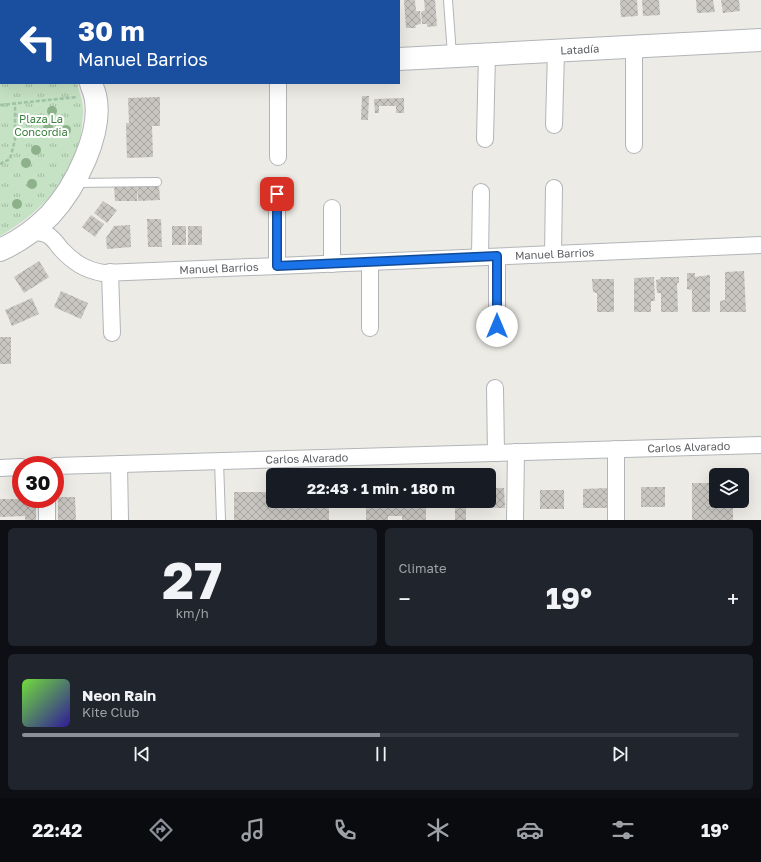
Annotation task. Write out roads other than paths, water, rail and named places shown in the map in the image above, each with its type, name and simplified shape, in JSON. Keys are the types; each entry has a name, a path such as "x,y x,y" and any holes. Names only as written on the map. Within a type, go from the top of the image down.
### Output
{"street":[{"name":"Latadía","path":"400,59 761,40"},
{"path":"634,47 634,145"},
{"path":"554,125 556,51"},
{"path":"485,139 487,54"},
{"path":"278,84 278,157"},
{"path":"0,250 40,234 51,214 73,183 83,163 94,132 96,112 93,89"},
{"path":"553,254 554,188"},
{"path":"480,257 481,192"},
{"path":"277,194 277,266"},
{"path":"332,208 332,264"},
{"name":"Manuel Barrios","path":"40,234 62,250 77,264 96,272 332,264 761,245"},
{"path":"497,256 497,326"},
{"path":"370,262 370,328"},
{"path":"110,272 112,333"},
{"path":"495,388 496,453"},
{"name":"Carlos Alvarado","path":"64,466 761,445"},
{"path":"616,449 616,520"},
{"path":"515,520 516,452"},
{"path":"119,464 120,520"},
{"path":"0,468 12,467"},
{"path":"47,508 47,520"}],"lane":[{"path":"448,0 452,56"},
{"path":"73,183 157,182"},
{"path":"219,461 220,520"}],"park label":[{"name":"Plaza La Concordia","path":"41,125"}]}
